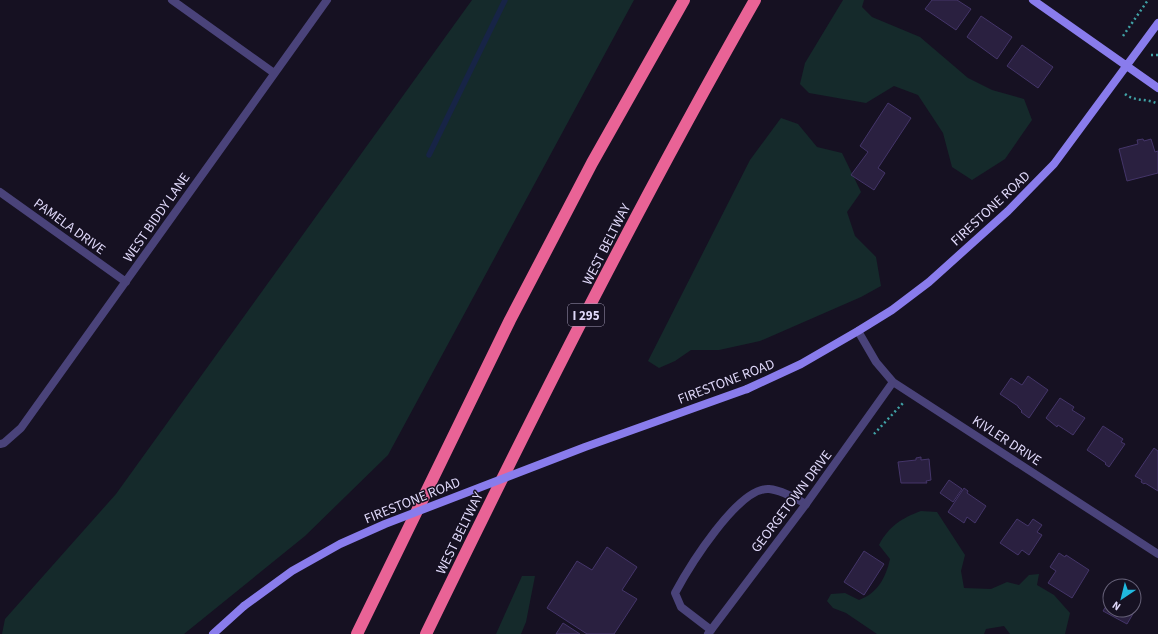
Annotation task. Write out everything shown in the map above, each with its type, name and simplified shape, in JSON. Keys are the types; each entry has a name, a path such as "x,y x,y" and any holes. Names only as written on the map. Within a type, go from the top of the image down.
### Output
{"highway":[{"path":"357,634 510,320 592,163 684,0"},
{"name":"WEST BELTWAY","path":"426,634 478,527 637,215 754,0"}],"street":[{"path":"172,0 274,73"},
{"name":"WEST BIDDY LANE","path":"0,444 4,443 21,428 327,0"},
{"path":"1033,0 1158,88"},
{"name":"FIRESTONE ROAD","path":"213,634 244,606 292,571 340,544 385,524 585,447 747,389 801,364 892,310 928,282 1018,200 1054,164 1158,23"},
{"name":"PAMELA DRIVE","path":"0,192 126,282"},
{"name":"KIVLER DRIVE","path":"858,331 876,362 893,382 1158,554"},
{"name":"GEORGETOWN DRIVE","path":"709,632 806,504 893,382"},
{"path":"709,632 681,607 676,593 685,575 731,511 750,494 768,489 787,495 806,504"}],"path":[{"path":"1123,36 1148,0"},
{"path":"1151,55 1158,55"},
{"path":"1125,94 1132,100 1144,99 1158,104"}],"green space":[{"path":"472,0 634,0 388,455 305,536 184,634 2,634 5,619 116,494"},
{"path":"843,0 864,0 862,7 872,17 920,37 968,78 992,90 1024,99 1032,120 1005,159 972,180 952,167 943,133 918,95 894,86 866,103 809,93 800,84 805,63"},
{"path":"781,118 798,124 817,147 842,153 861,192 847,212 855,236 876,257 881,286 861,297 760,341 719,350 691,350 675,361 659,368 648,361 750,160"},
{"path":"921,511 937,512 965,555 961,571 964,588 991,589 1007,582 1019,585 1029,575 1039,574 1037,585 1054,595 1070,613 1065,634 1010,634 1004,626 986,629 984,634 877,634 846,613 833,608 827,601 831,594 845,593 859,600 866,597 876,589 886,572 890,559 879,545 883,538 902,520"},
{"path":"522,576 535,576 526,622 521,634 496,634"}],"building":[{"path":"932,0 957,0 971,9 956,30 925,9"},
{"path":"981,16 1012,37 997,59 967,37"},
{"path":"1022,45 1053,67 1038,88 1007,66"},
{"path":"888,103 911,118 878,168 885,173 874,190 851,175 868,152 860,146"},
{"path":"1143,139 1144,141 1151,139 1155,152 1158,151 1158,173 1127,181 1119,149 1138,144 1137,140"},
{"path":"1028,376 1048,390 1029,418 1021,412 1022,411 1018,406 1000,394 1011,378 1022,385"},
{"path":"1060,398 1074,407 1072,410 1085,418 1073,435 1058,425 1057,427 1046,418"},
{"path":"1103,426 1123,439 1121,442 1125,444 1109,467 1105,464 1106,463 1087,450"},
{"path":"1154,448 1158,451 1158,491 1145,483 1144,484 1141,482 1142,480 1135,476"},
{"path":"921,457 921,460 929,459 931,480 926,481 927,483 901,483 898,462 916,460 916,458"},
{"path":"949,480 962,489 953,502 940,493"},
{"path":"964,488 968,491 967,493 986,506 975,523 967,517 964,523 948,512"},
{"path":"1017,519 1028,526 1033,519 1042,525 1037,532 1042,535 1029,555 1022,550 1018,555 1000,543"},
{"path":"607,547 637,567 622,590 637,599 614,634 587,634 547,608 577,561 592,570"},
{"path":"864,551 884,564 864,595 844,582"},
{"path":"1059,553 1065,557 1066,555 1089,570 1072,598 1048,583 1056,571 1050,567"},
{"path":"1116,618 1131,618 1127,624"},
{"path":"563,623 580,634 556,634"}],"waterway":[{"path":"429,155 505,0"}]}
